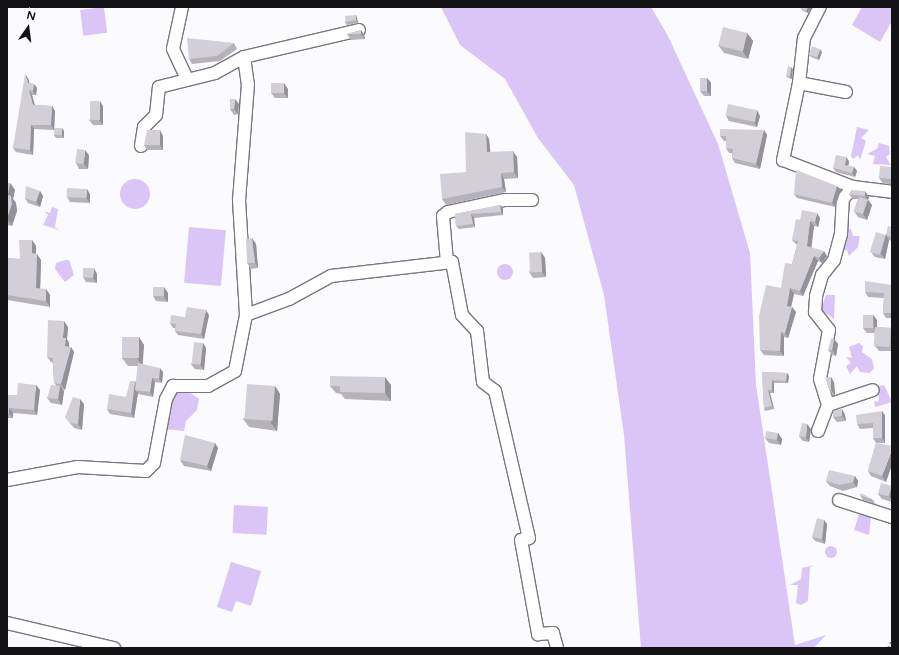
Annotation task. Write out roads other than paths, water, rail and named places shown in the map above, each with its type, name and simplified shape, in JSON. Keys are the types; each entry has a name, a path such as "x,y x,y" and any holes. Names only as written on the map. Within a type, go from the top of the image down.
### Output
{"street":[{"path":"182,7 173,49 188,79"},
{"path":"820,7 804,38 799,83 783,160 853,187 892,192"},
{"path":"141,146 144,127 156,115 159,87 215,73 244,58 359,30"},
{"path":"7,480 78,467 146,471 154,464 166,399 173,386 208,386 235,371 246,315 239,200 248,84 244,58"},
{"path":"799,83 846,92"},
{"path":"818,431 828,406 820,379 829,330 815,312 816,296 822,275 834,260 841,234 843,199 853,187"},
{"path":"447,262 443,216 448,212 504,200 532,200"},
{"path":"246,315 290,299 331,276 452,262 462,315 477,331 483,382 495,392 529,538 521,540 538,634 553,633 557,648"},
{"path":"828,406 873,390"},
{"path":"839,500 892,517"},
{"path":"7,623 114,648"}]}
